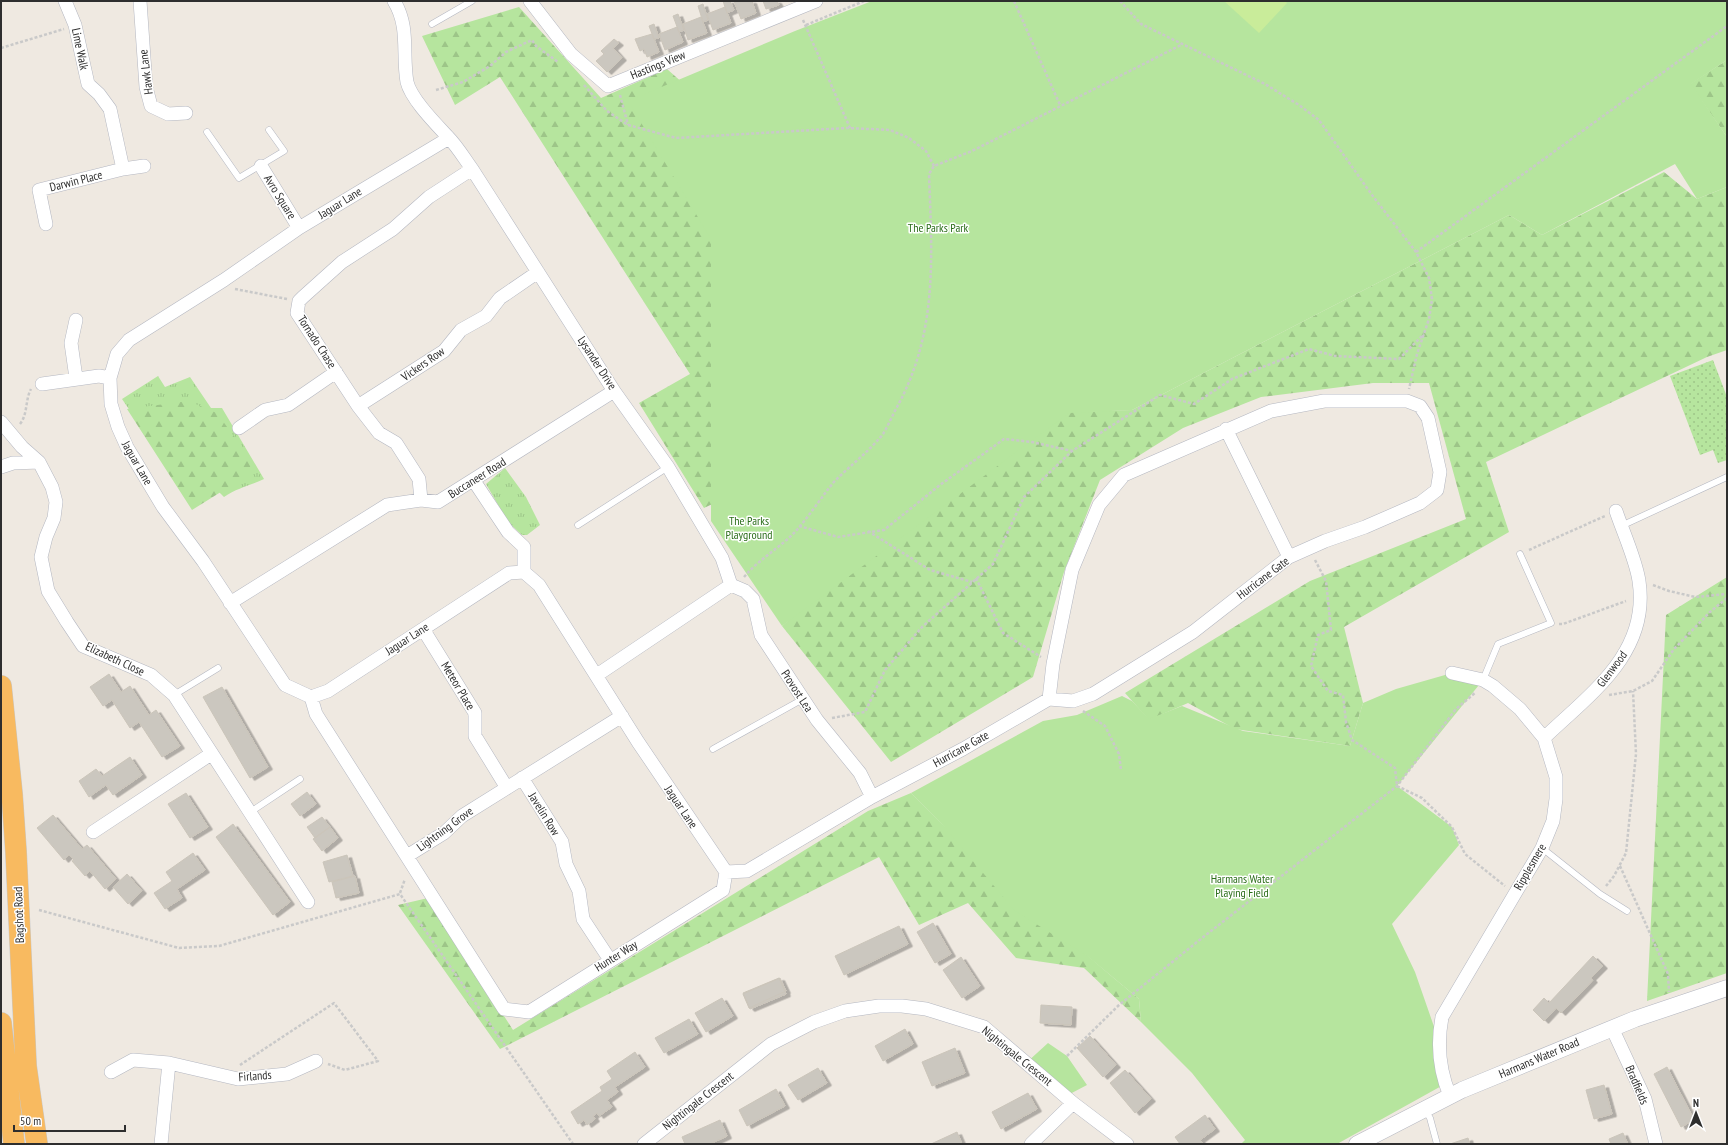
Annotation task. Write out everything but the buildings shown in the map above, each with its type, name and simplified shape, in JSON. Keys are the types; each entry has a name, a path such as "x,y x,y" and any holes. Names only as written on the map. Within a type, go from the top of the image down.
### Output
{"highway":[{"name":"Bagshot Road","path":"1,686 14,816 26,1066 38,1144"},
{"path":"1,1023 9,1141"}],"street":[{"name":"Lime Walk","path":"65,1 75,25 88,84 99,94 110,109 123,169"},
{"name":"Hawk Lane","path":"140,1 146,87 151,106 168,114 186,113"},
{"name":"Lysander Drive","path":"394,1 399,9 405,29 407,83 426,113 449,138 472,168 614,391 668,467 722,558 731,585"},
{"name":"Hastings View","path":"530,1 571,54 608,86 797,5 816,1"},
{"name":"Jaguar Lane","path":"449,138 299,228 224,280 129,340 118,354 110,378 111,404 118,427 127,447 163,507 203,561 285,685 311,697 328,691 509,573 524,572 539,585 622,716 726,872"},
{"name":"Darwin Place","path":"46,224 39,190 123,169 144,166"},
{"name":"Avro Square","path":"261,166 299,228"},
{"name":"Tornado Chase","path":"421,500 419,479 396,443 379,433 358,406 297,313 299,301 342,262 393,229 429,197 472,168"},
{"name":"Vickers Row","path":"358,406 444,352 461,330 486,316 500,298 538,272"},
{"path":"76,320 71,343 76,378"},
{"path":"239,428 265,410 288,405 336,372"},
{"path":"42,384 76,378 100,376 110,378"},
{"name":"Buccaneer Road","path":"230,603 387,505 421,500 438,502 474,481 614,391"},
{"path":"1049,699 1053,664 1072,570 1099,505 1124,475 1226,429 1271,411 1324,401 1407,401"},
{"name":"Hurricane Gate","path":"872,797 963,749 1049,699 1073,701 1093,694 1193,632 1289,557 1365,527 1420,503 1437,490 1440,472 1428,418 1420,406 1407,401"},
{"name":"Elizabeth Close","path":"1,422 22,447 39,462 52,487 56,502 54,518 46,537 41,557 48,590 83,646 151,675 174,695 308,902"},
{"path":"1226,429 1289,557"},
{"path":"1,467 13,463 39,462"},
{"path":"474,481 508,532 524,547 524,572"},
{"name":"Glenwood","path":"1544,738 1599,687 1622,659 1638,621 1640,596 1639,580 1616,511"},
{"path":"596,675 731,585"},
{"name":"Provost Lea","path":"731,585 745,590 753,599 761,635 817,720 860,773 872,797"},
{"name":"Meteor Place","path":"422,629 475,713 475,736 507,788"},
{"name":"Ripplesmere","path":"1450,1096 1445,1084 1439,1053 1439,1032 1442,1017 1542,848 1553,821 1556,799 1556,777 1544,738 1520,709 1506,695 1485,682 1452,673"},
{"name":"Lightning Grove","path":"311,697 316,714 407,856 444,833 462,816 622,716"},
{"path":"93,832 211,754"},
{"name":"Javelin Row","path":"522,778 562,842 566,864 579,891 583,920 610,960"},
{"path":"726,872 747,871 872,797"},
{"name":"Hunter Way","path":"407,856 504,1009 529,1012 723,890 726,872"},
{"name":"Harmans Water Road","path":"1357,1144 1450,1096 1612,1028 1727,988"},
{"name":"Nightingale Crescent","path":"644,1144 771,1044 814,1022 845,1011 879,1006 902,1006 926,1009 984,1027 1073,1103 1127,1144"},
{"name":"Bradfields","path":"1612,1028 1645,1099 1656,1144"},
{"name":"Firlands","path":"111,1072 133,1060 169,1063 238,1079 287,1074 316,1061"},
{"path":"161,1144 169,1063"},
{"path":"1031,1144 1073,1103"}],"lane":[{"path":"432,24 472,1"},
{"path":"207,132 239,178 284,151 270,130"},
{"path":"578,525 668,467"},
{"path":"1621,526 1727,477"},
{"path":"1485,682 1498,644 1551,623 1520,554"},
{"path":"174,695 218,668"},
{"path":"713,749 803,699"},
{"path":"249,813 300,779"},
{"path":"1542,848 1600,894 1627,911"},
{"path":"1424,1109 1430,1118 1437,1144"}],"path":[{"path":"806,25 864,1"},
{"path":"1014,1 1060,106"},
{"path":"1120,1 1141,24 1181,45 1265,84 1300,105 1319,120 1372,195 1416,252 1429,278 1432,299 1429,319 1417,354 1407,401"},
{"path":"797,5 850,128"},
{"path":"1416,252 1727,26"},
{"path":"1,48 66,28"},
{"path":"436,90 463,82 490,66 506,52 532,40 536,46 561,65"},
{"path":"731,585 743,577 754,564 794,533 841,475 882,434 907,389 924,336 931,287 930,174 934,166 972,151 1181,45"},
{"path":"617,82 628,125"},
{"path":"583,84 607,111 628,125 676,138 850,128 890,130 909,138 926,151 934,166"},
{"path":"229,288 299,301"},
{"path":"817,720 865,712 885,670 922,627 993,564 1024,497 1072,451 1160,395 1194,404 1232,379 1309,348 1335,356 1399,359 1424,334"},
{"path":"18,426 23,420 27,397 33,387 42,384"},
{"path":"799,526 838,537 868,531 884,530 940,485 1004,439 1032,442 1072,451"},
{"path":"1520,554 1616,511"},
{"path":"868,531 930,570 973,582"},
{"path":"1309,548 1326,581 1331,630 1318,635 1311,666 1328,691 1343,695 1346,722 1352,740 1395,768 1397,786"},
{"path":"976,578 1003,633 1053,664"},
{"path":"1639,580 1669,591 1695,597 1727,594"},
{"path":"1551,623 1563,624 1640,596"},
{"path":"1584,700 1634,691 1652,681 1674,649 1710,612 1727,598"},
{"path":"1067,1056 1119,1005 1202,938 1397,786 1456,709 1485,682"},
{"path":"1600,894 1614,876 1626,853 1636,754 1634,691"},
{"path":"1073,701 1087,715 1105,726 1119,754 1121,770"},
{"path":"1397,786 1422,798 1452,827 1465,854 1515,893"},
{"path":"1620,865 1668,974 1670,994"},
{"path":"39,910 179,948 219,946 400,894 573,1144"},
{"path":"238,1079 238,1066 334,1003 378,1061 345,1070 316,1061"}],"green space":[{"name":"The Parks Park","path":"872,1 1727,1 1727,60 1691,84 1727,137 1727,187 1697,199 1675,164 1542,235 1509,215 1132,410 1069,413 782,626 711,521 711,239 628,101 795,31"},
{"path":"1224,1 1285,1 1287,3 1259,33"},
{"path":"519,7 601,98 667,69 693,92 723,235 765,479 704,508 639,403 690,374 500,77 455,105 422,36"},
{"path":"1727,60 1727,137 1690,84"},
{"path":"1664,172 1697,199 1727,187 1727,350 1707,357 1486,462 1509,532 1344,627 1363,703 1350,746 1235,729 1188,703 1149,720 1125,693 1310,581 1466,519 1429,383 1373,383 1261,397 1183,428 1100,480 1064,572 1033,677 891,762 782,626 1033,413 1132,410 1509,215 1542,235"},
{"path":"1713,360 1727,397 1727,460 1718,463 1713,450 1700,455 1670,376"},
{"path":"158,376 165,387 190,377 211,408 222,408 264,479 234,491 224,497 217,490 193,504 122,399"},
{"path":"188,401 217,413 253,463 240,480 192,510 127,409"},
{"path":"505,468 526,497 540,525 527,535 522,535 508,522 486,484"},
{"path":"1727,577 1727,973 1647,1001 1666,615"},
{"name":"Harmans Water Playing Field","path":"1452,673 1483,680 1397,786 1452,827 1459,845 1392,924 1415,972 1439,1041 1445,1084 1337,1144 1241,1144 1245,1140 1192,1073 1141,1022 1139,999 1086,955 1015,911 942,824 911,793 1043,721 1077,715 1122,696 1132,701 1149,719 1182,706 1243,731 1350,746 1363,703 1396,689"},
{"path":"911,793 1022,899 1139,999 1141,1022 1084,968 1016,958 968,903 919,925 879,857 500,1049 398,905 428,898 513,1030 868,811"},
{"path":"1048,1043 1067,1056 1087,1085 1066,1096 1026,1063"}],"park label":[{"name":"The Parks Playground","path":"749,528"}]}
